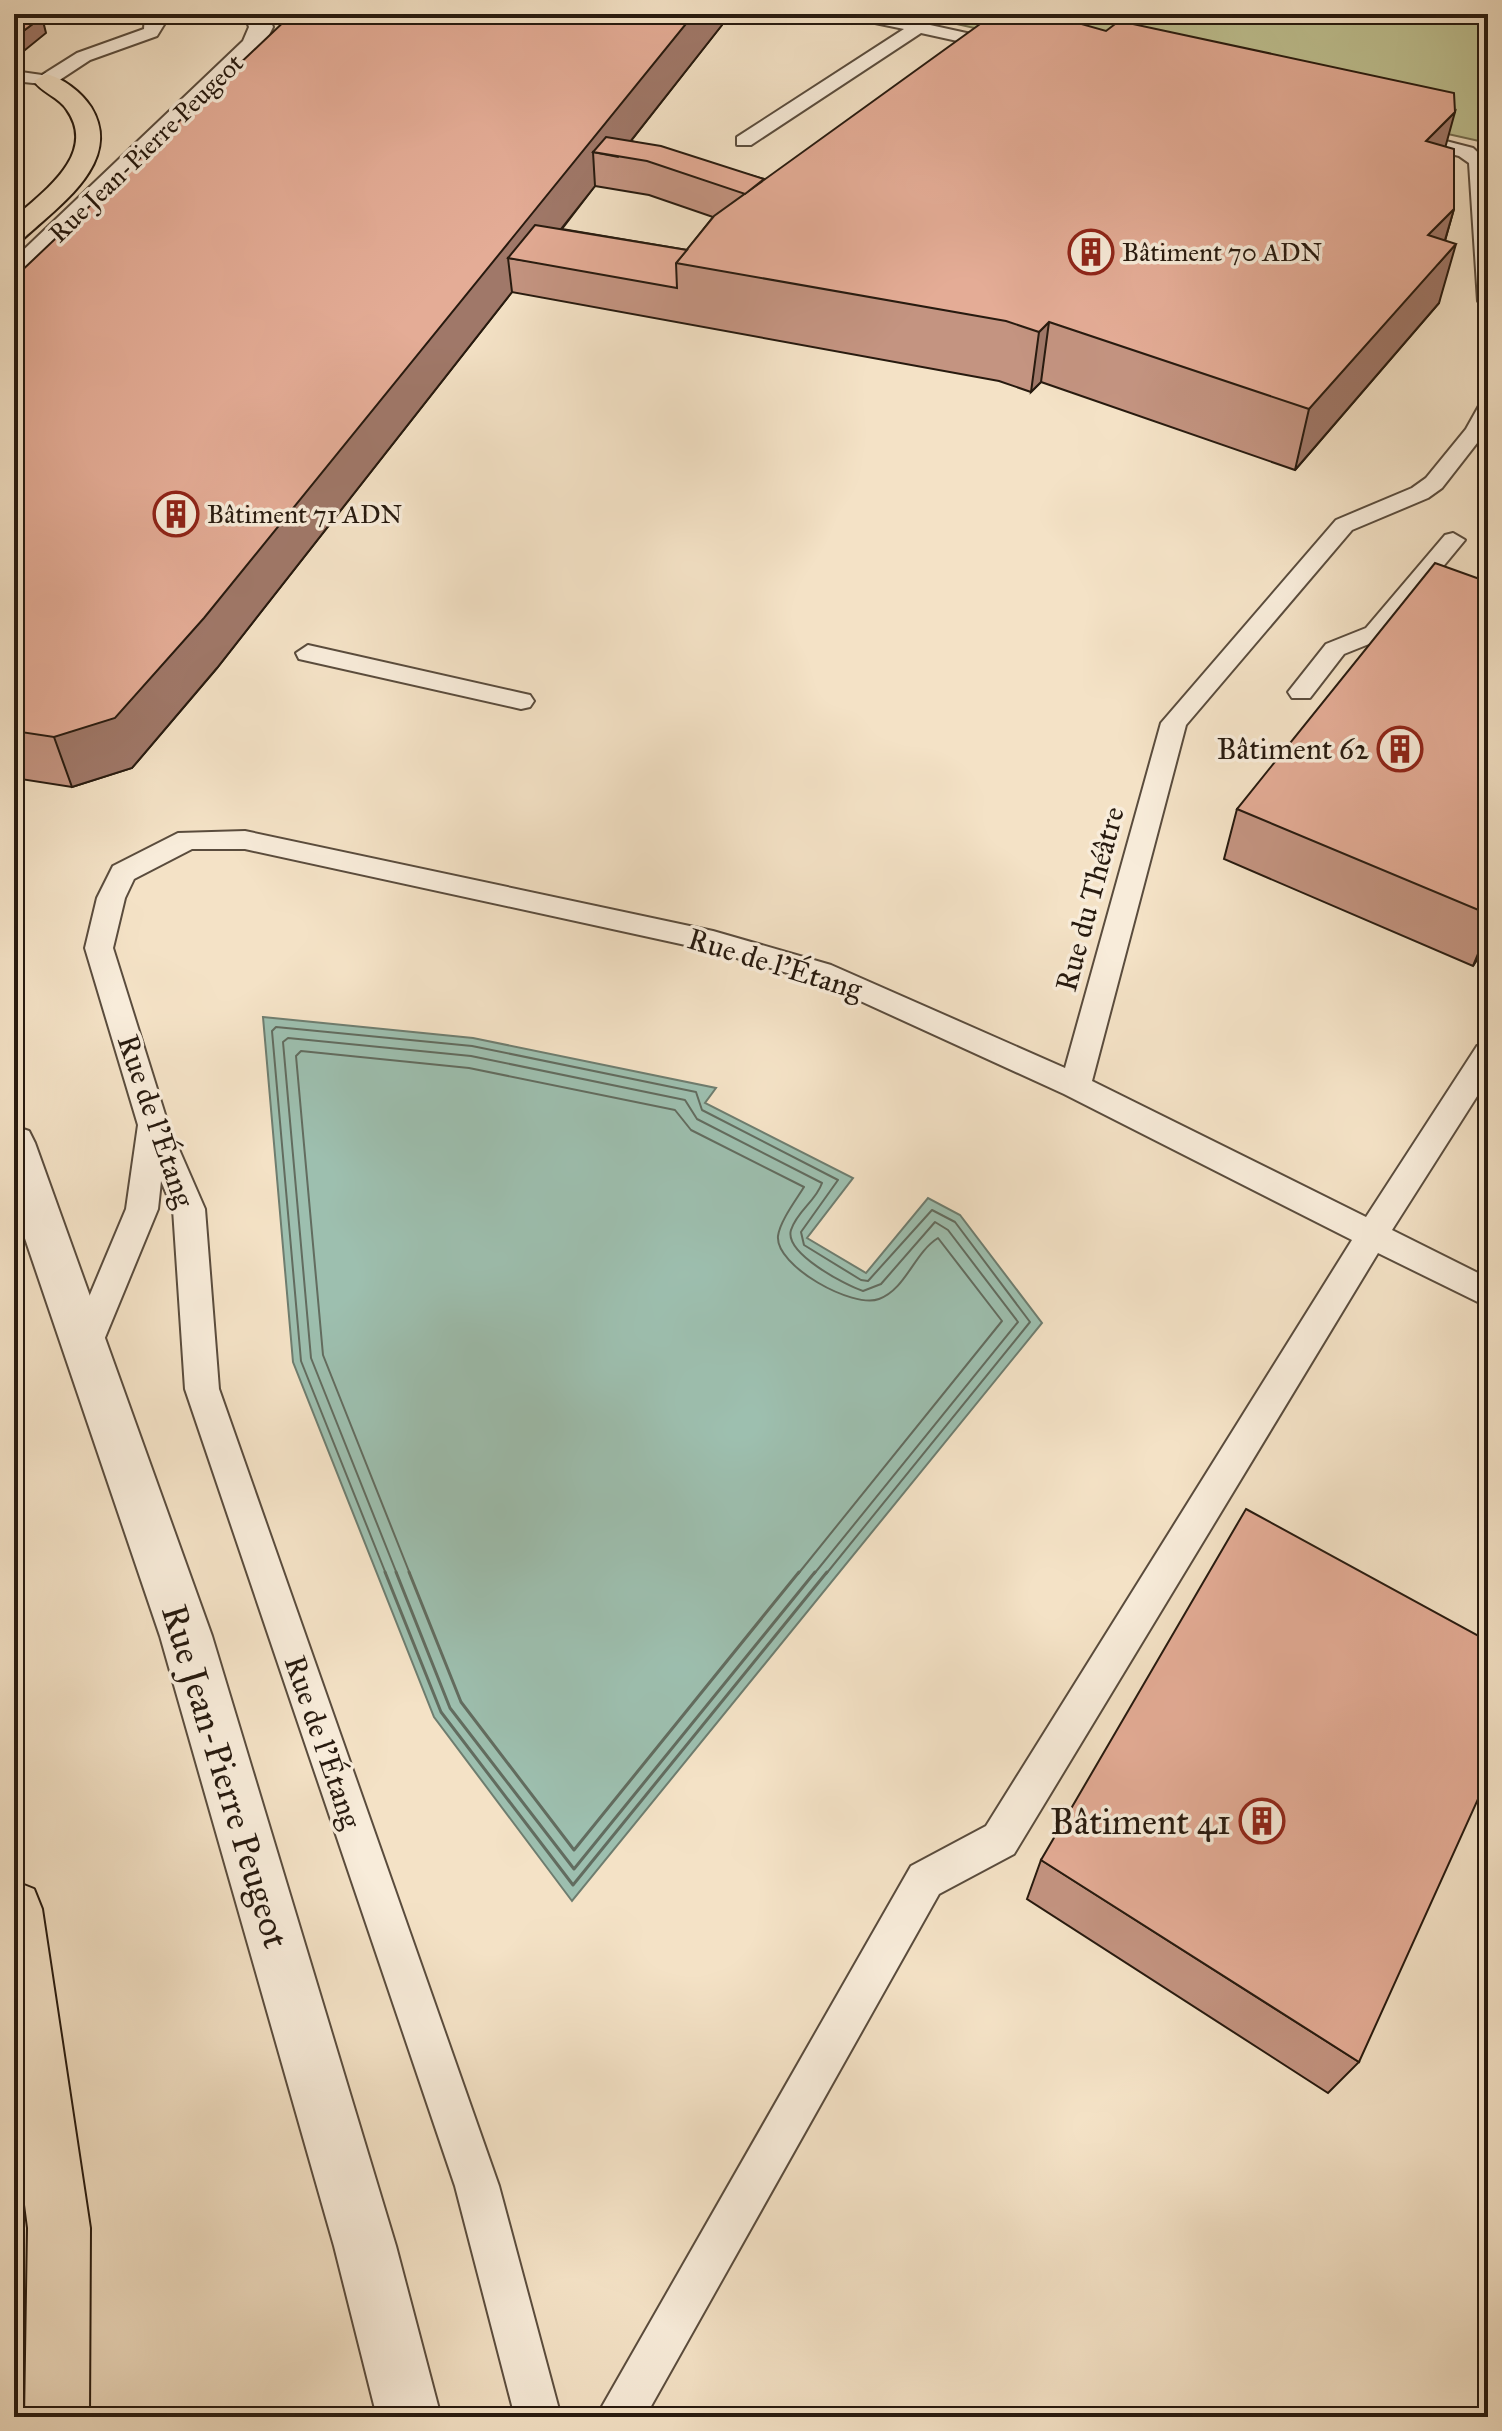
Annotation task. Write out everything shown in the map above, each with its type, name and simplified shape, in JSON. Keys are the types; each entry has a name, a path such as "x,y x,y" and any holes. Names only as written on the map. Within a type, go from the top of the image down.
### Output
{"highway":[{"path":"14,232 75,175 87,155 90,135 86,119 76,102 46,81"},
{"path":"14,1909 59,2228 57,2417"}],"street":[{"name":"Rue Jean-Pierre Peugeot","path":"14,274 254,44 261,27 256,14"},
{"name":"Rue Jean-Pierre Peugeot","path":"14,1143 186,1636 365,2246 409,2417"}],"lane":[{"path":"14,76 46,81 71,61 103,46 151,32 156,23 154,14"},
{"path":"857,14 1027,52"},
{"path":"744,141 919,27"},
{"path":"1382,131 1466,152 1478,161 1488,301"},
{"name":"Rue du Théâtre","path":"1075,1086 1174,723 1344,525 1420,493 1434,483 1476,431 1488,409"},
{"path":"1301,692 1335,649 1375,633 1453,540"},
{"path":"308,653 521,701"},
{"name":"Rue de l'Étang","path":"538,2417 477,2186 202,1389 189,1209 153,1124 99,948 111,898 123,873 188,840 245,840 713,941 831,975 1075,1086"},
{"path":"619,2417 925,1880 1000,1840 1373,1234 1488,1054"},
{"path":"1075,1086 1488,1293"},
{"path":"85,1347 142,1209 153,1124"}],"green space":[{"path":"912,14 1488,14 1488,143"}],"water":[{"path":"263,1017 473,1038 716,1088 705,1103 853,1178 807,1238 866,1273 928,1198 960,1215 1042,1323 572,1901 434,1717 293,1362"}],"building":[{"path":"14,14 26,14 42,17 14,38"},
{"name":"Bâtiment 71 ADN","path":"292,14 694,14 204,618 115,718 54,737 14,731 14,278"},
{"name":"Bâtiment 70 ADN","path":"994,14 1046,14 1106,31 1119,21 1454,93 1455,112 1426,141 1454,149 1454,209 1428,235 1456,244 1309,409 1049,322 1039,332 1006,321 676,263 714,216"},
{"path":"606,137 661,146 764,179 745,194 647,161 593,152"},
{"path":"535,225 687,250 676,263 677,288 508,258"},
{"name":"Bâtiment 62","path":"1435,563 1488,582 1488,914 1237,809"},
{"name":"Bâtiment 41","path":"1246,1509 1488,1641 1488,1777 1359,2062 1041,1860"}],"place":[{"name":"Bâtiment 70 ADN","path":"1091,252"},
{"name":"Bâtiment 71 ADN","path":"176,514"},
{"name":"Bâtiment 62","path":"1400,749"},
{"name":"Bâtiment 41","path":"1262,1821"}]}
